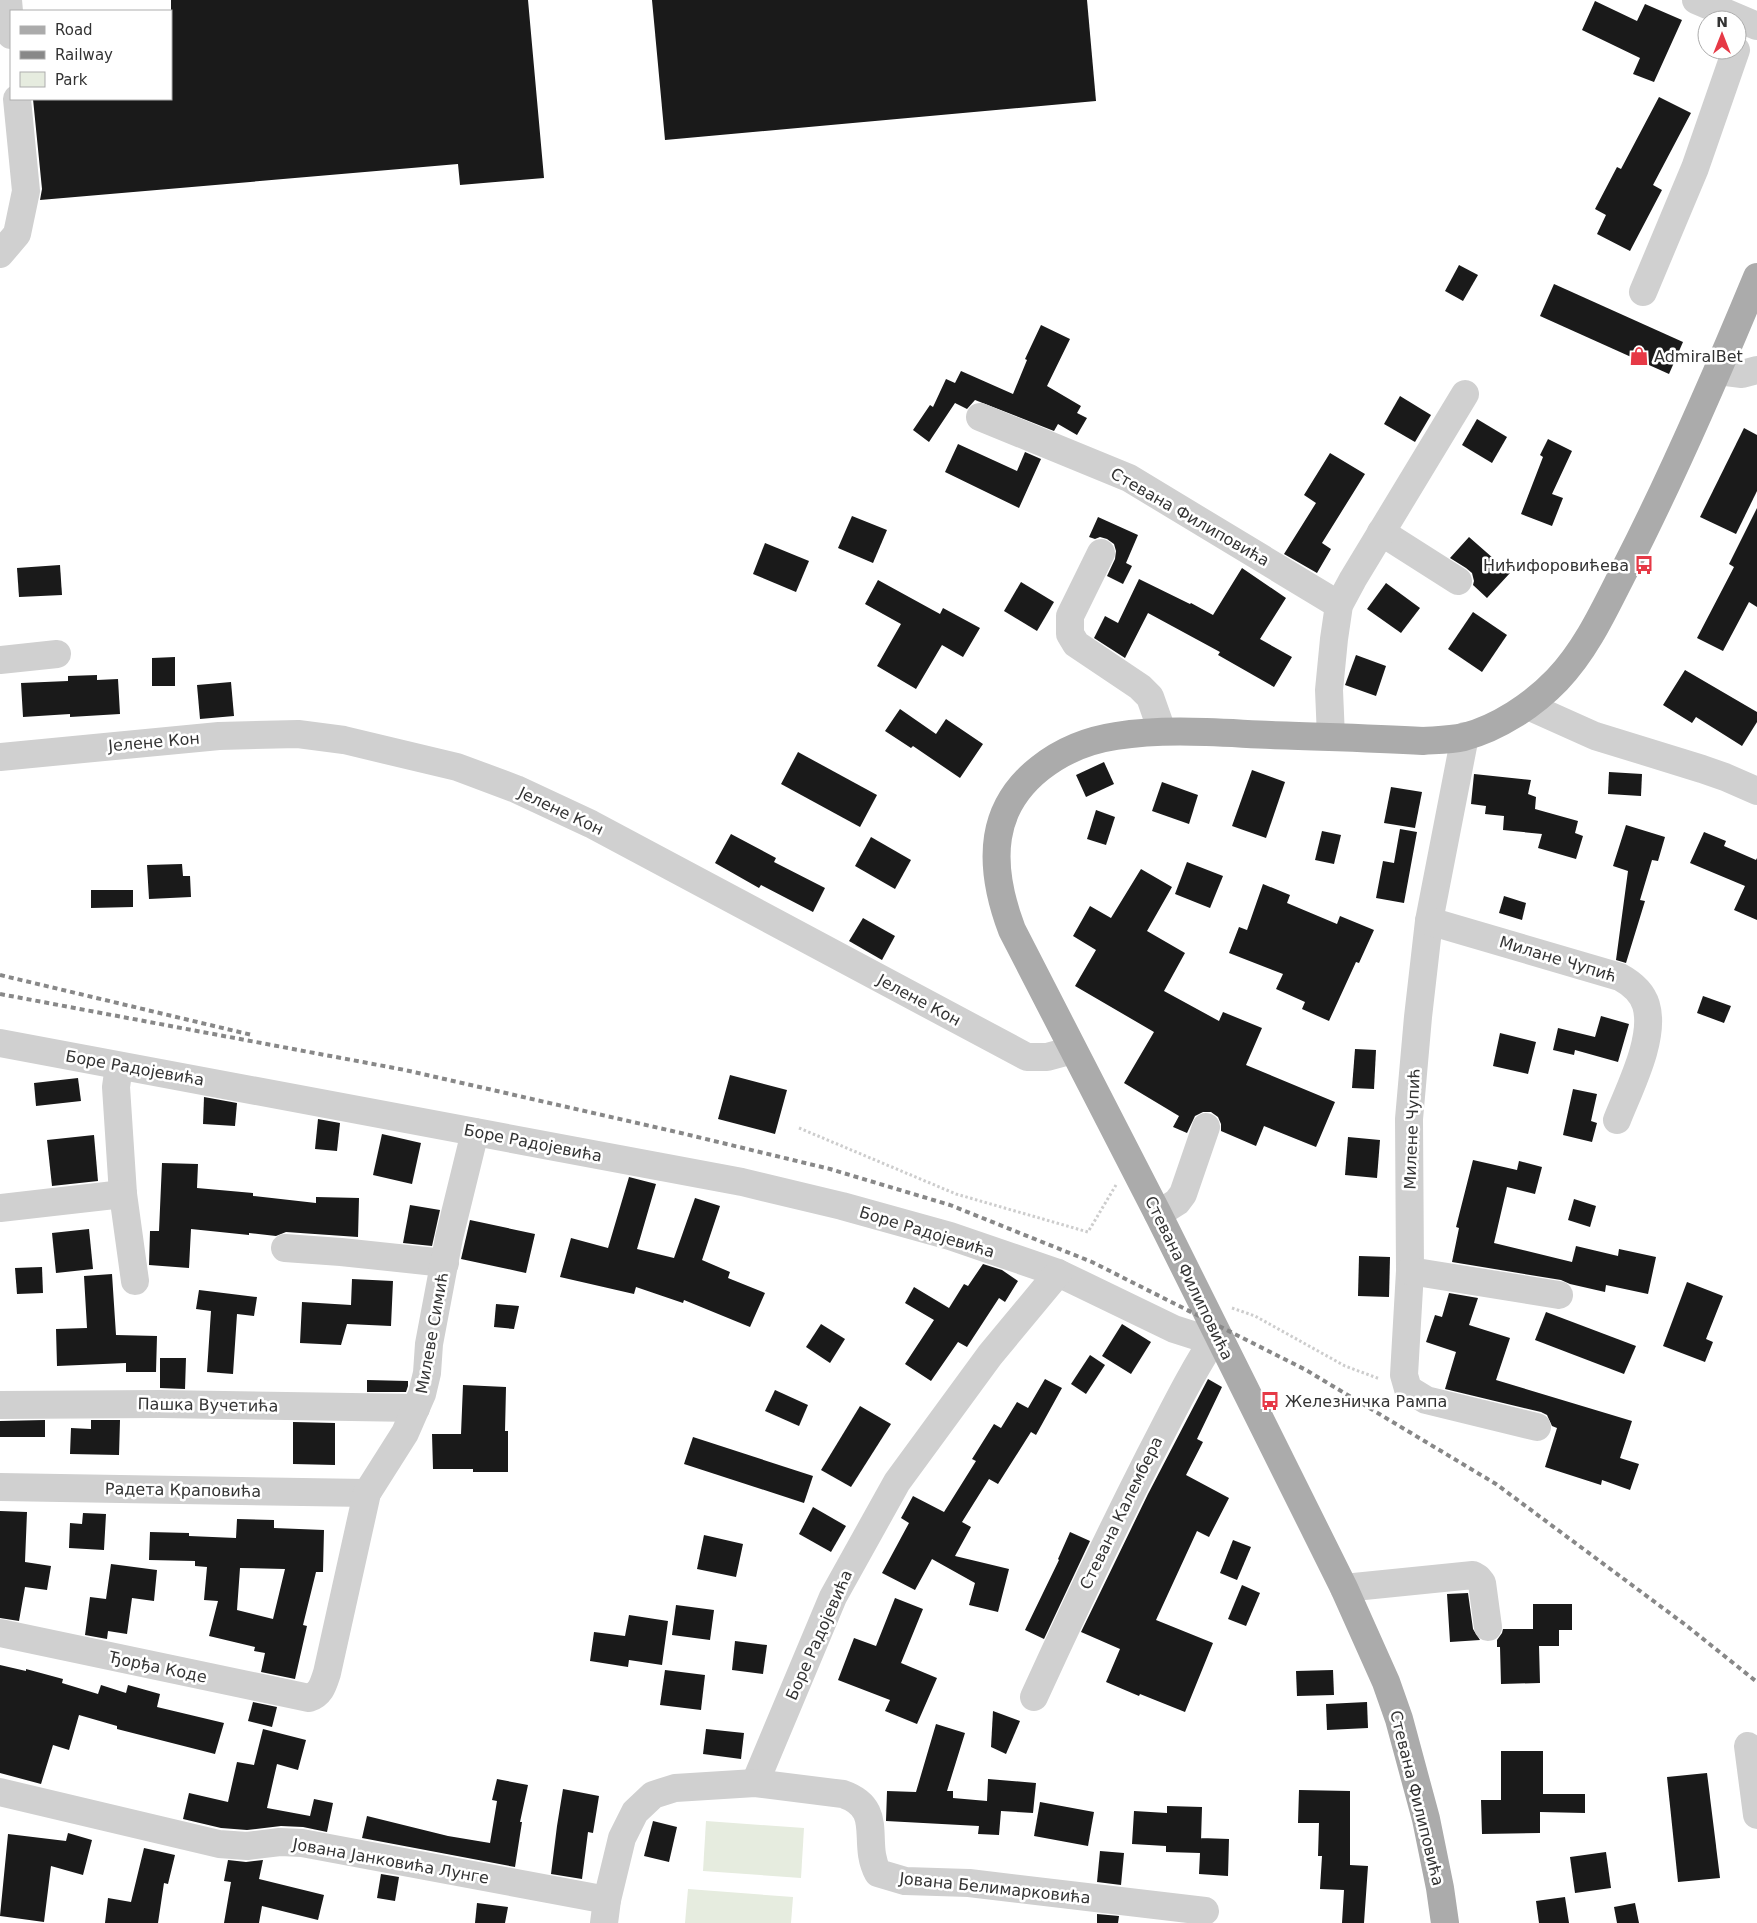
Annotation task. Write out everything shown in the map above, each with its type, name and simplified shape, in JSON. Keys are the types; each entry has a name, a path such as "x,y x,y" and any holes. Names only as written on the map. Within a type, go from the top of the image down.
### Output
{"main road":[{"name":"Стевана Филиповића","path":"1445,1923 1426,1819 1399,1720 1386,1682 1344,1588 1158,1214 1012,930 1004,908 997,869 998,838 1008,806 1036,770 1049,760 1089,743 1115,736 1162,732 1423,741 1446,740 1465,736 1489,727 1528,706 1557,680 1583,647 1644,532 1718,371 1757,278"}],"street":[{"path":"8,0 10,23"},
{"path":"1696,0 1751,24"},
{"path":"1643,292 1696,168 1733,60"},
{"path":"0,254 17,234 26,191 17,100"},
{"path":"1718,371 1742,374 1757,370"},
{"path":"1331,737 1329,690 1334,639 1340,605 1381,532 1465,394"},
{"name":"Стевана Филиповића","path":"980,417 1129,478 1340,605"},
{"path":"1381,532 1458,581"},
{"path":"1100,553 1070,616 1070,634 1076,644 1140,687 1150,696 1162,732"},
{"path":"0,660 57,654"},
{"path":"1528,706 1596,736 1725,777 1757,792"},
{"name":"Јелене Кон","path":"0,757 219,736 298,734 344,740 457,767 516,789 591,824 1027,1057 1047,1058 1073,1050"},
{"name":"Милене Чупић","path":"1408,1389 1404,1375 1410,1271 1409,1119 1429,921 1465,736"},
{"name":"Милане Чупић","path":"1429,921 1620,977 1633,984 1646,1004 1649,1031 1617,1120"},
{"name":"Боре Радојевића","path":"0,1043 742,1182 950,1236 1058,1273 1174,1329 1196,1336 1217,1334"},
{"path":"119,1066 116,1087 123,1194 135,1281"},
{"path":"1158,1214 1177,1202 1183,1194 1206,1127"},
{"name":"Милеве Симић","path":"315,1696 320,1692 327,1674 367,1493 404,1432 422,1394 427,1373 429,1344 453,1219 475,1132"},
{"path":"0,1208 123,1194"},
{"path":"285,1248 445,1263"},
{"path":"1410,1271 1560,1295"},
{"name":"Боре Радојевића","path":"755,1783 833,1597 897,1482 990,1355 1058,1273"},
{"name":"Стевана Калембера","path":"1034,1697 1132,1491 1195,1367 1217,1334"},
{"path":"1408,1389 1426,1400 1537,1427"},
{"name":"Пашка Вучетића","path":"0,1405 160,1404 416,1408"},
{"name":"Радета Краповића","path":"0,1488 367,1493"},
{"path":"1344,1588 1473,1575 1482,1583 1488,1627"},
{"name":"Ђорђа Коде","path":"0,1633 309,1698 315,1696"},
{"path":"1748,1746 1757,1815"},
{"path":"606,1912 622,1838 635,1812 653,1796 675,1788 755,1783"},
{"name":"Јована Белимарковића","path":"755,1783 843,1794 853,1797 861,1803 869,1815 872,1863 878,1873 906,1881 969,1883 1205,1911"},
{"name":"Јована Јанковића Лунге","path":"0,1792 219,1844 247,1846 280,1842 302,1843 606,1912"}],"path":[{"path":"799,1128 956,1194 1088,1232 1131,1160"},
{"path":"1201,1302 1226,1306 1255,1316 1345,1366 1408,1389"}],"green space":[{"path":"706,1821 804,1828 801,1878 703,1871"},
{"path":"688,1889 793,1897 791,1923 685,1923"}],"building":[{"path":"171,0 528,0 544,178 460,185 458,164 40,200 42,189 33,100 172,100"},
{"path":"652,0 1087,0 1096,101 665,140"},
{"path":"1595,1 1637,21 1645,4 1682,20 1654,82 1633,74 1640,58 1582,30"},
{"path":"1659,97 1691,113 1653,185 1662,190 1630,251 1597,234 1606,215 1595,209 1617,167 1621,169"},
{"path":"1459,265 1478,275 1463,301 1445,291"},
{"path":"1554,284 1683,342 1669,374 1540,316"},
{"path":"1041,325 1070,339 1047,386 1081,406 1077,413 1087,418 1077,435 1058,424 1054,431 975,400 967,409 955,403 929,442 913,430 930,405 933,407 946,379 955,383 961,371 1013,394 1027,360 1025,359"},
{"path":"1400,396 1431,415 1415,442 1384,424"},
{"path":"1477,419 1507,437 1492,463 1462,445"},
{"path":"1744,428 1757,435 1757,491 1736,534 1700,517"},
{"path":"1548,439 1572,451 1552,494 1563,498 1552,526 1521,514 1543,457 1540,455"},
{"path":"958,444 1017,471 1025,452 1041,459 1019,508 945,472"},
{"path":"1330,453 1365,474 1322,543 1331,549 1317,573 1284,554 1316,503 1304,495"},
{"path":"1757,508 1757,607 1749,602 1723,651 1697,638 1734,567 1729,564"},
{"path":"852,516 887,530 873,563 838,548"},
{"path":"1098,517 1138,535 1126,563 1132,566 1123,584 1107,576 1115,559 1116,551 1114,544 1100,537 1095,539 1089,537"},
{"path":"1469,537 1510,573 1487,598 1473,585 1472,573 1450,558"},
{"path":"765,543 809,561 796,592 753,574"},
{"path":"60,565 62,595 19,597 17,568"},
{"path":"1242,568 1286,598 1260,639 1292,657 1274,687 1218,655 1220,652 1148,613 1125,658 1094,638 1105,616 1118,623 1139,579 1213,615"},
{"path":"878,580 940,614 943,608 980,628 963,657 942,645 916,689 877,666 901,624 865,604"},
{"path":"1021,582 1054,602 1037,631 1004,611"},
{"path":"1386,583 1420,608 1401,633 1367,609"},
{"path":"1473,612 1507,635 1482,672 1448,649"},
{"path":"1356,655 1386,666 1376,696 1345,685"},
{"path":"175,657 175,686 152,686 152,658"},
{"path":"1685,670 1757,712 1757,722 1742,746 1696,717 1692,723 1663,705"},
{"path":"97,675 97,680 118,679 120,714 70,717 70,714 23,717 21,683 68,681 68,676"},
{"path":"231,682 234,716 200,719 197,685"},
{"path":"900,709 936,734 946,719 983,744 960,778 913,746 911,748 885,731"},
{"path":"798,752 877,795 860,827 781,784"},
{"path":"1104,762 1114,784 1086,797 1076,775"},
{"path":"1252,770 1285,782 1266,838 1232,826"},
{"path":"1609,772 1642,774 1641,796 1608,794"},
{"path":"1474,774 1531,780 1528,794 1536,797 1535,809 1578,821 1575,833 1583,836 1576,859 1538,848 1542,834 1503,830 1504,816 1485,814 1486,806 1471,804"},
{"path":"1162,782 1198,795 1189,824 1152,811"},
{"path":"1391,787 1422,792 1415,828 1384,823"},
{"path":"1096,810 1115,817 1106,845 1087,839"},
{"path":"1626,825 1665,837 1658,861 1652,860 1640,900 1645,901 1626,963 1616,960 1628,871 1613,866"},
{"path":"1400,829 1417,832 1404,903 1376,898 1383,861 1394,863"},
{"path":"1322,831 1341,835 1334,864 1315,860"},
{"path":"1704,832 1726,841 1724,846 1756,860 1757,858 1757,920 1734,910 1745,886 1690,863"},
{"path":"731,834 776,858 774,862 825,888 813,912 761,885 759,888 715,863"},
{"path":"871,837 911,860 895,889 855,866"},
{"path":"1187,862 1223,876 1210,908 1175,894"},
{"path":"182,864 183,876 190,876 191,897 149,899 147,865"},
{"path":"1141,869 1172,887 1147,931 1185,953 1164,991 1219,1021 1223,1012 1262,1028 1246,1065 1335,1102 1316,1147 1264,1126 1256,1146 1221,1131 1218,1117 1211,1112 1203,1112 1195,1116 1187,1133 1173,1127 1179,1116 1124,1083 1154,1032 1075,986 1096,950 1073,936 1090,906 1111,918"},
{"path":"1263,884 1290,895 1287,903 1337,924 1340,916 1374,930 1359,963 1356,962 1329,1021 1302,1009 1305,1002 1276,989 1283,974 1229,953 1239,927 1247,930"},
{"path":"91,890 133,890 133,907 91,908"},
{"path":"1504,896 1526,903 1522,920 1499,913"},
{"path":"863,918 895,936 882,960 849,941"},
{"path":"1703,996 1731,1006 1724,1023 1697,1013"},
{"path":"1601,1016 1629,1024 1618,1062 1575,1050 1574,1055 1553,1050 1558,1028 1595,1037"},
{"path":"1500,1033 1536,1042 1528,1074 1493,1066"},
{"path":"1355,1049 1376,1050 1374,1089 1352,1088"},
{"path":"730,1075 787,1090 775,1134 718,1119"},
{"path":"78,1078 81,1101 36,1106 34,1083"},
{"path":"1573,1089 1597,1094 1591,1121 1597,1123 1592,1142 1563,1135"},
{"path":"204,1097 237,1103 235,1126 203,1124"},
{"path":"318,1119 340,1123 337,1151 315,1149"},
{"path":"382,1134 421,1143 412,1184 373,1175"},
{"path":"94,1135 98,1181 52,1186 47,1140"},
{"path":"1348,1137 1380,1140 1377,1178 1345,1175"},
{"path":"1473,1160 1517,1170 1519,1161 1542,1167 1535,1194 1507,1187 1494,1243 1572,1262 1576,1246 1618,1256 1619,1249 1656,1257 1648,1294 1606,1285 1605,1292 1561,1280 1452,1262 1459,1228 1456,1227"},
{"path":"162,1163 198,1164 197,1188 253,1193 253,1196 316,1203 316,1197 359,1198 358,1237 286,1232 276,1236 249,1233 249,1235 191,1229 189,1268 149,1265 150,1231 159,1231"},
{"path":"629,1177 656,1184 637,1249 674,1258 695,1198 720,1206 702,1260 730,1272 728,1278 765,1293 750,1327 684,1300 683,1303 636,1287 634,1294 560,1277 571,1238 608,1248"},
{"path":"1574,1199 1596,1206 1590,1227 1568,1220"},
{"path":"410,1205 440,1210 432,1246 403,1243"},
{"path":"470,1220 535,1234 526,1273 461,1259"},
{"path":"89,1229 93,1269 56,1273 52,1233"},
{"path":"1359,1256 1390,1257 1389,1297 1358,1296"},
{"path":"983,1264 1002,1270 1018,1281 1005,1302 999,1298 967,1347 958,1342 931,1381 905,1364 934,1320 905,1303 914,1287 949,1308 964,1284 968,1286"},
{"path":"42,1267 43,1293 17,1294 15,1268"},
{"path":"112,1274 116,1335 157,1336 156,1372 126,1372 126,1363 57,1366 56,1329 87,1328 84,1276"},
{"path":"352,1279 393,1281 391,1326 347,1324 341,1345 300,1343 302,1302 351,1305"},
{"path":"1687,1282 1723,1296 1706,1339 1713,1342 1705,1362 1663,1346"},
{"path":"199,1290 257,1297 254,1316 237,1314 233,1374 207,1372 211,1311 196,1309"},
{"path":"1449,1293 1478,1298 1469,1325 1510,1338 1496,1380 1632,1421 1620,1458 1639,1464 1630,1490 1602,1480 1601,1485 1545,1467 1557,1428 1552,1426 1547,1415 1445,1389 1456,1352 1426,1342 1435,1315 1442,1317"},
{"path":"496,1304 519,1306 514,1329 494,1327"},
{"path":"1546,1312 1636,1346 1624,1374 1535,1340"},
{"path":"821,1324 845,1339 830,1363 806,1347"},
{"path":"1122,1324 1151,1342 1131,1374 1102,1356"},
{"path":"1090,1355 1105,1365 1086,1394 1071,1384"},
{"path":"160,1358 186,1358 185,1389 160,1388"},
{"path":"1045,1379 1062,1388 1036,1435 1031,1432 998,1484 989,1479 962,1522 971,1527 955,1556 1009,1569 998,1612 969,1605 975,1583 932,1559 915,1590 882,1573 909,1523 901,1518 913,1496 944,1512 976,1461 972,1459 994,1424 1001,1428 1017,1402 1028,1408"},
{"path":"1208,1379 1222,1387 1197,1439 1203,1442 1186,1475 1229,1498 1209,1537 1197,1531 1156,1620 1213,1643 1185,1712 1106,1682 1120,1649 1081,1632 1148,1494"},
{"path":"367,1380 408,1381 408,1386 406,1392 367,1392"},
{"path":"463,1385 506,1387 505,1431 508,1431 508,1472 473,1472 473,1469 433,1469 432,1434 461,1434"},
{"path":"775,1390 808,1405 799,1426 765,1411"},
{"path":"860,1406 891,1424 851,1487 821,1470"},
{"path":"45,1420 45,1437 0,1437 0,1421"},
{"path":"91,1420 120,1420 119,1455 70,1454 71,1428 91,1429"},
{"path":"293,1422 335,1423 335,1465 293,1464"},
{"path":"693,1437 813,1476 804,1503 684,1464"},
{"path":"813,1507 846,1526 831,1552 799,1534"},
{"path":"0,1511 27,1512 25,1562 51,1566 47,1590 25,1587 19,1621 0,1618"},
{"path":"83,1513 106,1514 104,1550 69,1548 70,1523 82,1524"},
{"path":"237,1519 274,1520 274,1528 324,1530 323,1572 316,1572 303,1625 307,1626 295,1679 261,1672 265,1653 254,1651 255,1647 209,1636 218,1601 204,1600 207,1567 195,1566 195,1561 149,1560 150,1532 189,1533 189,1536 236,1538","holes":["240,1568 285,1569 273,1619 237,1610"]},
{"path":"1070,1532 1090,1541 1044,1639 1025,1630 1059,1560"},
{"path":"704,1535 743,1544 736,1577 697,1569"},
{"path":"1233,1540 1251,1547 1237,1580 1220,1573"},
{"path":"111,1564 157,1570 154,1601 132,1598 127,1634 108,1631 107,1639 85,1635 90,1597 106,1599"},
{"path":"1242,1585 1260,1593 1246,1626 1228,1619"},
{"path":"1468,1593 1473,1629 1480,1640 1450,1642 1447,1594"},
{"path":"895,1598 923,1609 901,1663 937,1678 917,1724 885,1711 890,1700 838,1680 854,1638 876,1646"},
{"path":"1533,1604 1572,1604 1572,1630 1559,1630 1559,1646 1539,1646 1540,1683 1501,1684 1500,1647 1497,1647 1497,1640 1503,1629 1533,1629"},
{"path":"676,1605 714,1610 710,1640 672,1635"},
{"path":"629,1615 668,1621 662,1665 629,1660 628,1667 590,1661 594,1632 625,1636"},
{"path":"735,1641 767,1645 763,1674 732,1670"},
{"path":"0,1665 26,1671 26,1669 63,1679 62,1683 98,1694 101,1685 126,1693 128,1685 160,1694 157,1707 224,1723 215,1754 117,1729 117,1726 79,1715 69,1750 53,1745 41,1784 0,1773"},
{"path":"665,1670 705,1675 701,1710 660,1705"},
{"path":"1333,1670 1334,1695 1297,1696 1296,1671"},
{"path":"253,1702 277,1707 272,1727 248,1721"},
{"path":"1367,1702 1368,1728 1327,1730 1326,1704"},
{"path":"993,1711 1020,1721 1006,1754 991,1747"},
{"path":"936,1724 965,1733 947,1791 953,1791 953,1798 987,1801 988,1779 1036,1783 1033,1813 1001,1811 999,1835 978,1834 979,1826 886,1821 887,1791 916,1792"},
{"path":"263,1729 306,1740 298,1770 277,1764 267,1808 310,1816 314,1799 333,1803 327,1832 303,1827 281,1826 247,1830 221,1828 183,1819 189,1793 228,1802 237,1762 254,1765"},
{"path":"706,1729 744,1733 741,1759 703,1754"},
{"path":"1501,1751 1543,1751 1543,1794 1585,1794 1585,1813 1540,1812 1540,1833 1482,1834 1481,1800 1501,1800"},
{"path":"1707,1773 1720,1878 1678,1882 1667,1777"},
{"path":"497,1779 528,1785 520,1822 522,1822 515,1867 362,1838 367,1816 448,1836 490,1843 497,1801 492,1800"},
{"path":"563,1789 599,1796 593,1833 588,1832 582,1879 551,1874"},
{"path":"1299,1790 1350,1791 1350,1865 1368,1866 1364,1923 1342,1923 1344,1890 1320,1889 1322,1856 1318,1856 1319,1823 1298,1823"},
{"path":"1040,1802 1094,1812 1088,1846 1034,1836"},
{"path":"1167,1806 1202,1807 1201,1838 1229,1839 1228,1876 1199,1874 1200,1853 1166,1852 1166,1846 1132,1844 1134,1811 1167,1813"},
{"path":"653,1821 677,1827 669,1862 644,1856"},
{"path":"68,1833 92,1840 83,1875 51,1866 44,1922 0,1916 8,1834 66,1841"},
{"path":"144,1848 175,1855 168,1884 164,1883 158,1923 105,1923 108,1898 131,1902"},
{"path":"1100,1851 1124,1853 1121,1885 1097,1882"},
{"path":"1606,1852 1611,1888 1575,1893 1570,1857"},
{"path":"228,1860 246,1862 263,1860 259,1879 324,1895 318,1920 262,1906 259,1923 224,1923 231,1882 224,1881"},
{"path":"381,1874 399,1877 395,1901 377,1898"},
{"path":"1565,1897 1569,1923 1539,1923 1536,1901"},
{"path":"477,1903 508,1907 505,1923 475,1923"},
{"path":"1635,1903 1639,1923 1617,1923 1614,1907"},
{"path":"1097,1914 1119,1916 1118,1923 1097,1923"}],"railway":[{"path":"0,975 252,1035"},
{"path":"0,994 405,1070 830,1169 950,1205 1092,1262 1306,1370 1496,1484 1687,1626 1757,1682"}],"place":[{"name":"AdmiralBet","path":"1639,356"},
{"name":"Нићифоровићева","path":"1644,565"},
{"name":"Железничка Рампа","path":"1270,1401"}]}
